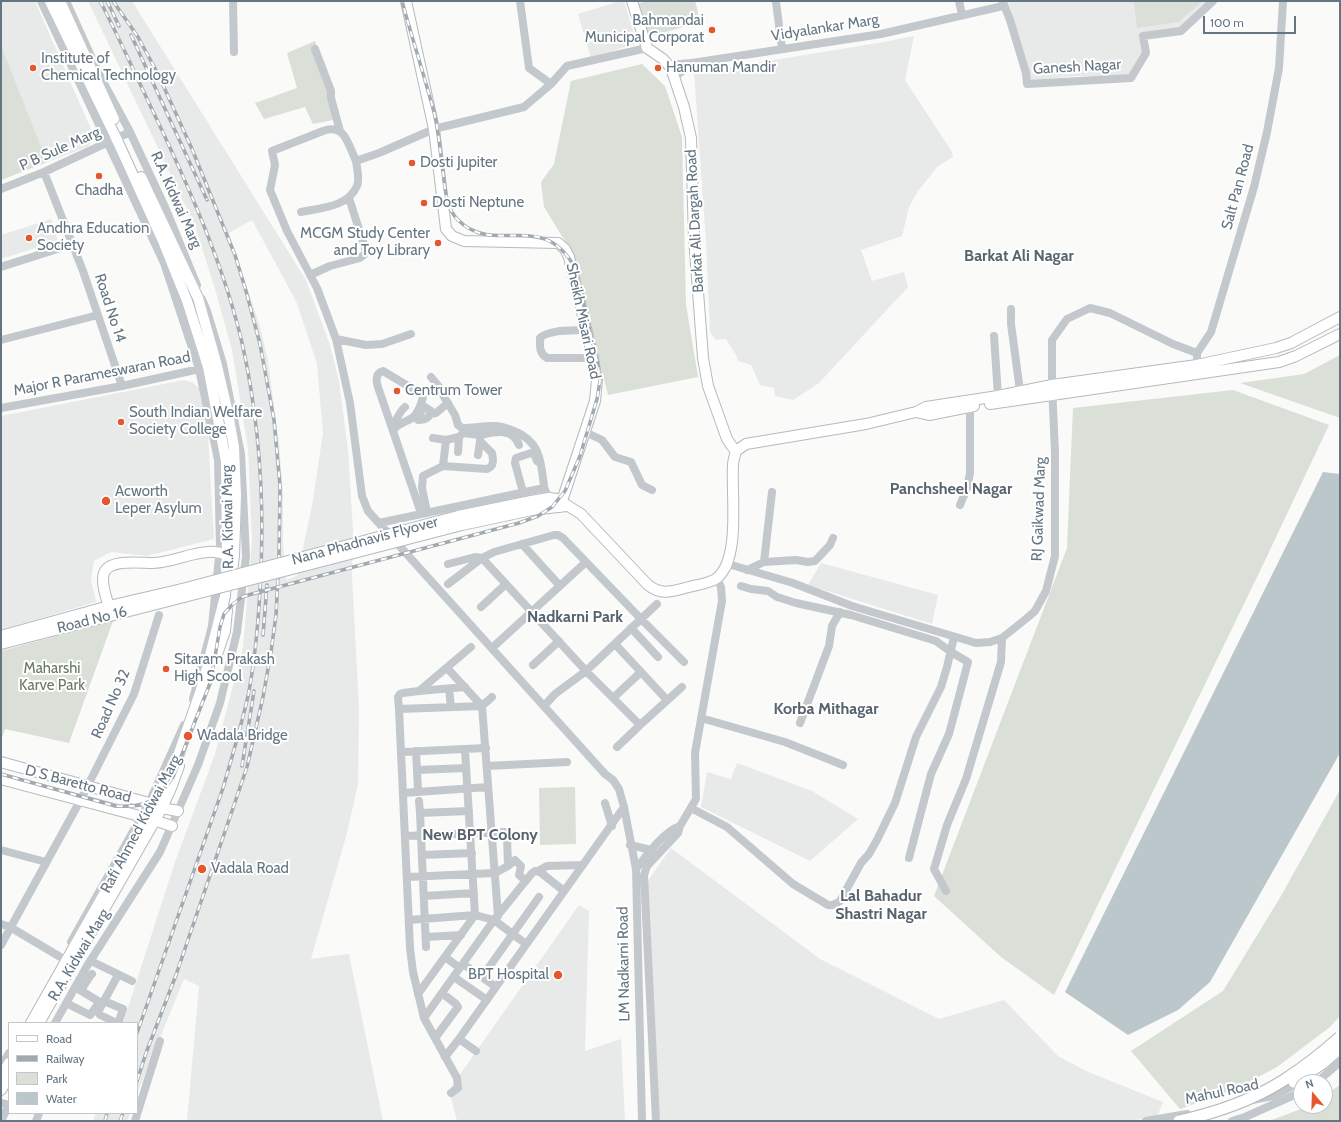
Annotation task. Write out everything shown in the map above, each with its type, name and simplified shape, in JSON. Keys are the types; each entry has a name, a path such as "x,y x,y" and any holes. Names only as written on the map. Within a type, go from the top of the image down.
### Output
{"highway":[{"path":"1179,1121 1219,1110 1260,1092 1289,1077 1318,1057 1340,1038"},
{"path":"1202,1121 1253,1104 1288,1086 1322,1063 1340,1048"}],"main road":[{"path":"40,1022 155,805 171,788 224,631 227,554 236,495 234,447 212,366 198,298 50,1"},
{"path":"60,1 119,137"},
{"name":"Sheikh Misari Road","path":"406,1 434,129 446,229 452,236 464,241 558,243 565,248 569,257 587,330 597,380 596,395 563,504"},
{"path":"632,1 647,48"},
{"name":"Barkat Ali Dargah Road","path":"647,48 671,68 684,107 691,138 697,281 703,358 708,386 727,439 736,451"},
{"path":"1197,369 1291,343 1340,317"},
{"path":"916,412 929,415 1052,390 1197,369 1279,362 1296,356 1340,334"},
{"path":"549,503 563,504 581,514 648,585 655,590 666,592 703,584 717,578 728,564 734,519 733,464 736,451 746,444 866,424 916,412 926,407 998,396 1020,391 1052,390"},
{"name":"Nana Phadnavis Flyover","path":"183,593 288,562 458,516 549,503"},
{"path":"109,606 105,595 104,571 109,566 121,563 154,563 207,552 227,554"},
{"name":"Road No 16","path":"1,636 109,606 183,593"},
{"name":"Road No 16","path":"1,644 183,593"},
{"name":"D S Baretto Road","path":"1,762 178,811"},
{"name":"D S Baretto Road","path":"1,779 148,818 172,826"},
{"name":"Rafi Ahmed Kidwai Marg","path":"32,1022 148,818"},
{"path":"1,1077 8,1065"},
{"path":"1,1090 8,1078"}],"street":[{"name":"R.A. Kidwai Marg","path":"41,1 119,137"},
{"name":"R.A. Kidwai Marg","path":"56,1022 69,1004 91,961 160,852 198,765 220,703 237,632 246,556 241,454 212,366 164,263 119,137 101,78 66,1"},
{"path":"233,1 234,52"},
{"path":"520,1 529,68 551,84"},
{"path":"959,1 962,15"},
{"name":"Ganesh Nagar","path":"1003,3 1010,20 1024,66 1027,84 1131,78 1146,53 1143,36 1181,31 1213,1"},
{"name":"Salt Pan Road","path":"1197,353 1211,332 1254,188 1279,68 1283,1"},
{"path":"776,2 782,49"},
{"name":"Vidyalankar Marg","path":"668,65 692,63 881,34 962,15 1003,3"},
{"path":"356,161 379,153 434,129 524,107 551,84 567,66 647,48"},
{"path":"301,212 339,204 349,198 358,184 356,161 345,137 340,131 331,98 331,91 315,49"},
{"path":"674,78 692,63"},
{"name":"LM Nadkarni Road","path":"340,131 330,128 272,151 276,165 270,190 287,231 317,288 336,339 350,403 362,496 368,511 605,774 613,780 619,789 636,869 642,1121"},
{"name":"P B Sule Marg","path":"1,189 44,172 119,137"},
{"name":"Road No 14","path":"44,172 73,244 122,386"},
{"path":"310,275 330,266 360,258 366,253 349,198"},
{"path":"1,267 73,244"},
{"name":"RJ Gaikwad Marg","path":"728,564 793,583 852,606 976,643 990,642 1002,638 1035,611 1046,591 1055,556 1055,453 1052,390 1052,340 1067,319 1090,308 1110,313 1173,344 1197,353"},
{"path":"1011,309 1011,324 1020,391"},
{"path":"1,340 98,315"},
{"path":"587,330 550,332 544,334 540,338 540,350 542,355 547,358 593,358"},
{"path":"336,339 366,345 382,344 411,334"},
{"path":"994,336 998,396"},
{"path":"1197,353 1197,369"},
{"name":"R.A. Kidwai Marg","path":"155,805 189,715 212,626 227,554 218,460 212,366"},
{"name":"Major R Parameswaran Road","path":"1,408 122,386 212,366"},
{"path":"393,430 400,423 414,417 423,395 383,371 379,373 377,382 393,430 424,512"},
{"path":"431,377 441,389 455,415 458,425 462,428 493,426 505,427 524,435 532,443 540,458 544,475 543,489"},
{"path":"432,413 448,403"},
{"path":"393,430 396,420 405,407"},
{"path":"960,505 967,488 970,473 970,407"},
{"path":"480,438 497,432 504,432 517,439 519,445"},
{"path":"585,432 602,440 616,457 632,462 642,485 652,490"},
{"path":"424,512 422,488 424,472 443,466 488,469 491,468 493,462 492,453 480,438 463,433 459,437 446,440 433,438"},
{"path":"458,452 459,437"},
{"path":"478,455 480,438"},
{"path":"443,466 446,440"},
{"path":"523,492 515,461 518,457 531,453 535,456 543,489 549,503"},
{"path":"379,523 424,512 543,489"},
{"path":"764,562 772,492"},
{"path":"448,584 482,558 494,552 558,535 563,538 640,619 684,662"},
{"path":"748,570 764,562 796,560 815,561 830,545 833,538"},
{"path":"522,544 560,586"},
{"path":"227,554 246,556"},
{"path":"448,564 475,557 482,558 586,671 640,725"},
{"path":"492,648 586,562"},
{"path":"636,869 645,870 678,834 680,826 696,799 695,752 722,601 721,587 717,578"},
{"path":"481,607 506,584"},
{"path":"741,586 768,591 776,597 796,603 840,612 936,641 968,662 949,734 931,774 909,858"},
{"path":"544,706 555,694 586,671 657,604"},
{"path":"800,723 829,646 832,626 840,612"},
{"name":"Road No 32","path":"1,945 80,801 134,694 159,615"},
{"path":"631,628 658,657"},
{"path":"691,808 727,827 793,884 828,905 836,904 840,901 861,863 869,854 895,803 916,737 941,687 954,637"},
{"path":"946,891 934,869 947,826 966,779 999,669 1001,662 1002,638"},
{"path":"533,665 559,641"},
{"path":"615,644 667,700"},
{"path":"419,691 471,647"},
{"path":"447,668 482,706 495,873 496,918"},
{"path":"613,698 641,672"},
{"path":"451,1093 458,1088 456,1078 424,1018 413,972 398,697 403,693 465,687"},
{"path":"616,747 682,687"},
{"path":"449,688 451,707"},
{"path":"399,709 482,706 492,697"},
{"path":"701,718 785,742 843,765"},
{"path":"401,752 486,748"},
{"path":"418,994 475,915 465,750"},
{"path":"416,751 418,792"},
{"path":"487,766 567,762"},
{"path":"417,770 466,768"},
{"path":"403,793 488,787"},
{"path":"419,801 426,947"},
{"path":"605,803 612,826"},
{"path":"445,1057 612,826 624,807"},
{"path":"420,814 469,811"},
{"name":"R.A. Kidwai Marg","path":"27,1022 62,958 148,818"},
{"path":"636,869 651,850 672,829 680,826"},
{"path":"406,836 505,832 508,866"},
{"path":"630,845 651,850"},
{"path":"1,850 46,862"},
{"path":"422,855 472,853"},
{"path":"407,877 495,873 508,866 515,860 521,866 519,875 526,881"},
{"path":"424,1018 496,918 533,872 547,866 583,865"},
{"name":"LM Nadkarni Road","path":"645,870 644,888 656,1121"},
{"path":"538,871 564,891"},
{"path":"424,896 474,893"},
{"path":"482,977 539,897"},
{"path":"637,912 646,911"},
{"path":"409,920 475,915 496,918 526,944"},
{"path":"1,924 10,927 62,958"},
{"path":"426,937 461,935"},
{"path":"445,957 482,977 496,987"},
{"path":"91,961 132,981"},
{"path":"79,987 92,974"},
{"path":"104,1001 118,975"},
{"path":"454,977 487,1000"},
{"path":"79,987 97,995"},
{"path":"69,1004 90,1015 99,1003 79,987"},
{"path":"435,1038 458,1007 442,993"},
{"path":"459,1039 476,1051"},
{"path":"138,1111 160,1041"},
{"name":"Mahul Road","path":"1323,1074 1340,1052"},
{"path":"1,1066 8,1055"},
{"name":"Mahul Road","path":"1316,1074 1340,1062"},
{"name":"Mahul Road","path":"1232,1121 1274,1100 1293,1087"},
{"name":"Mahul Road","path":"1149,1121 1205,1110 1228,1103 1274,1100 1293,1094"},
{"path":"1,1121 8,1107"}],"shaded area":[{"name":"Institute of Chemical Technology","path":"1,1 35,1 94,136 89,146 1,180"},
{"path":"88,1 132,1 306,280 330,345 339,381 348,450 353,530 352,576 359,708 358,784 347,833 311,959 349,954 383,1121 187,1121 199,986 184,979 138,1092 138,1022 123,1022 175,862 215,754 243,648 252,541 248,449 232,350 195,226","holes":["252,220 296,301 317,364 323,433 312,506 297,576 286,580 283,544 283,493 279,443 268,361 260,327 229,233"]},
{"path":"624,1 637,43 591,58 578,14"},
{"path":"1008,1 1213,1 1181,31 1143,36 1146,53 1131,78 1080,76 1030,80"},
{"path":"914,36 905,80 952,152 953,157 938,166 918,191 909,207 902,236 861,250 872,281 904,272 908,287 819,383 793,400 775,396 774,388 760,385 751,365 738,361 726,339 716,340 710,332 706,242 694,73"},
{"name":"Andhra Education Society","path":"51,219 58,241 1,259 1,235"},
{"name":"Acworth Leper Asylum","path":"184,380 192,382 201,390 208,433 214,539 147,556 111,552 94,561 91,580 96,602 1,630 1,416"},
{"path":"821,563 938,595 932,624 808,585"},
{"path":"737,763 812,791 858,819 810,861 701,807 707,772 731,779"},
{"path":"671,848 820,959 939,1019 1004,1000 1058,1056 1086,1071 1163,1102 1157,1117 1128,1121 655,1121 647,882"},
{"name":"BPT Hospital","path":"579,905 589,911 585,1051 621,1039 625,1121 457,1121 449,1090"},
{"path":"96,1114 130,1114 128,1121 93,1121"}],"green space":[{"path":"646,1 695,1 698,13 697,19 694,24 648,37 637,4"},
{"path":"1134,1 1203,1 1178,22 1137,28"},
{"path":"315,41 338,119 313,124 305,107 264,119 255,103 297,88 287,53"},
{"path":"1,46 47,162 1,180"},
{"path":"642,64 665,86 682,137 686,305 698,377 608,395 573,254 544,207 541,182 554,164 571,81"},
{"path":"1340,355 1340,418 1240,383 1304,374"},
{"path":"1233,390 1329,425 1260,571 1054,995 1001,957 934,896 1067,548 1073,408"},
{"name":"Maharshi Karve Park","path":"113,621 69,743 5,729 1,741 1,651"},
{"path":"575,787 576,844 540,845 539,788"},
{"path":"1340,790 1340,1016 1330,1027 1277,1067 1235,1089 1180,1109 1131,1051 1223,991 1281,896"},
{"path":"1340,1085 1340,1121 1269,1121 1293,1112 1293,1114 1333,1114 1333,1090"}],"water":[{"path":"1323,472 1340,474 1340,753 1210,982 1178,1010 1128,1035 1065,992"}],"railway":[{"path":"100,1 184,178 218,262 243,347 254,407 260,468 262,529 259,603 254,656 248,696 223,788 138,1030"},
{"path":"107,1 119,26"},
{"path":"113,1 138,37 158,74 192,149 235,255 260,344 274,420 280,486 279,557 276,615 263,697 247,767 176,975 138,1078"},
{"path":"1,774 115,806 134,806 149,802 167,786 173,777 211,681 220,627 224,614 242,597 519,523 538,516 552,507 565,491 580,456 597,399 600,381 598,365 575,268 562,250 548,240 533,236 487,235 472,230 458,220 454,215 445,191 434,112 402,1"},
{"path":"131,35 207,200"},
{"path":"263,635 267,585"},
{"path":"242,766 254,691"},
{"path":"105,1121 107,1114"},
{"path":"120,1121 123,1114"}],"place":[{"name":"Bahmandai Municipal Corporat","path":"712,30"},
{"name":"Institute of Chemical Technology","path":"33,68"},
{"name":"Hanuman Mandir","path":"658,68"},
{"name":"Dosti Jupiter","path":"412,163"},
{"name":"Chadha","path":"99,176"},
{"name":"Dosti Neptune","path":"424,203"},
{"name":"Andhra Education Society","path":"29,238"},
{"name":"MCGM Study Center and Toy Library","path":"438,243"},
{"name":"Centrum Tower","path":"397,391"},
{"name":"South Indian Welfare Society College","path":"121,422"},
{"name":"Acworth Leper Asylum","path":"106,501"},
{"name":"Sitaram Prakash High Scool","path":"166,669"},
{"name":"Wadala Bridge","path":"188,736"},
{"name":"Vadala Road","path":"202,869"},
{"name":"BPT Hospital","path":"558,975"}],"district":[{"name":"Barkat Ali Nagar","path":"1019,256"},
{"name":"Panchsheel Nagar","path":"951,489"},
{"name":"Nadkarni Park","path":"575,617"},
{"name":"Korba Mithagar","path":"826,709"},
{"name":"New BPT Colony","path":"480,835"},
{"name":"Lal Bahadur Shastri Nagar","path":"881,905"}]}
